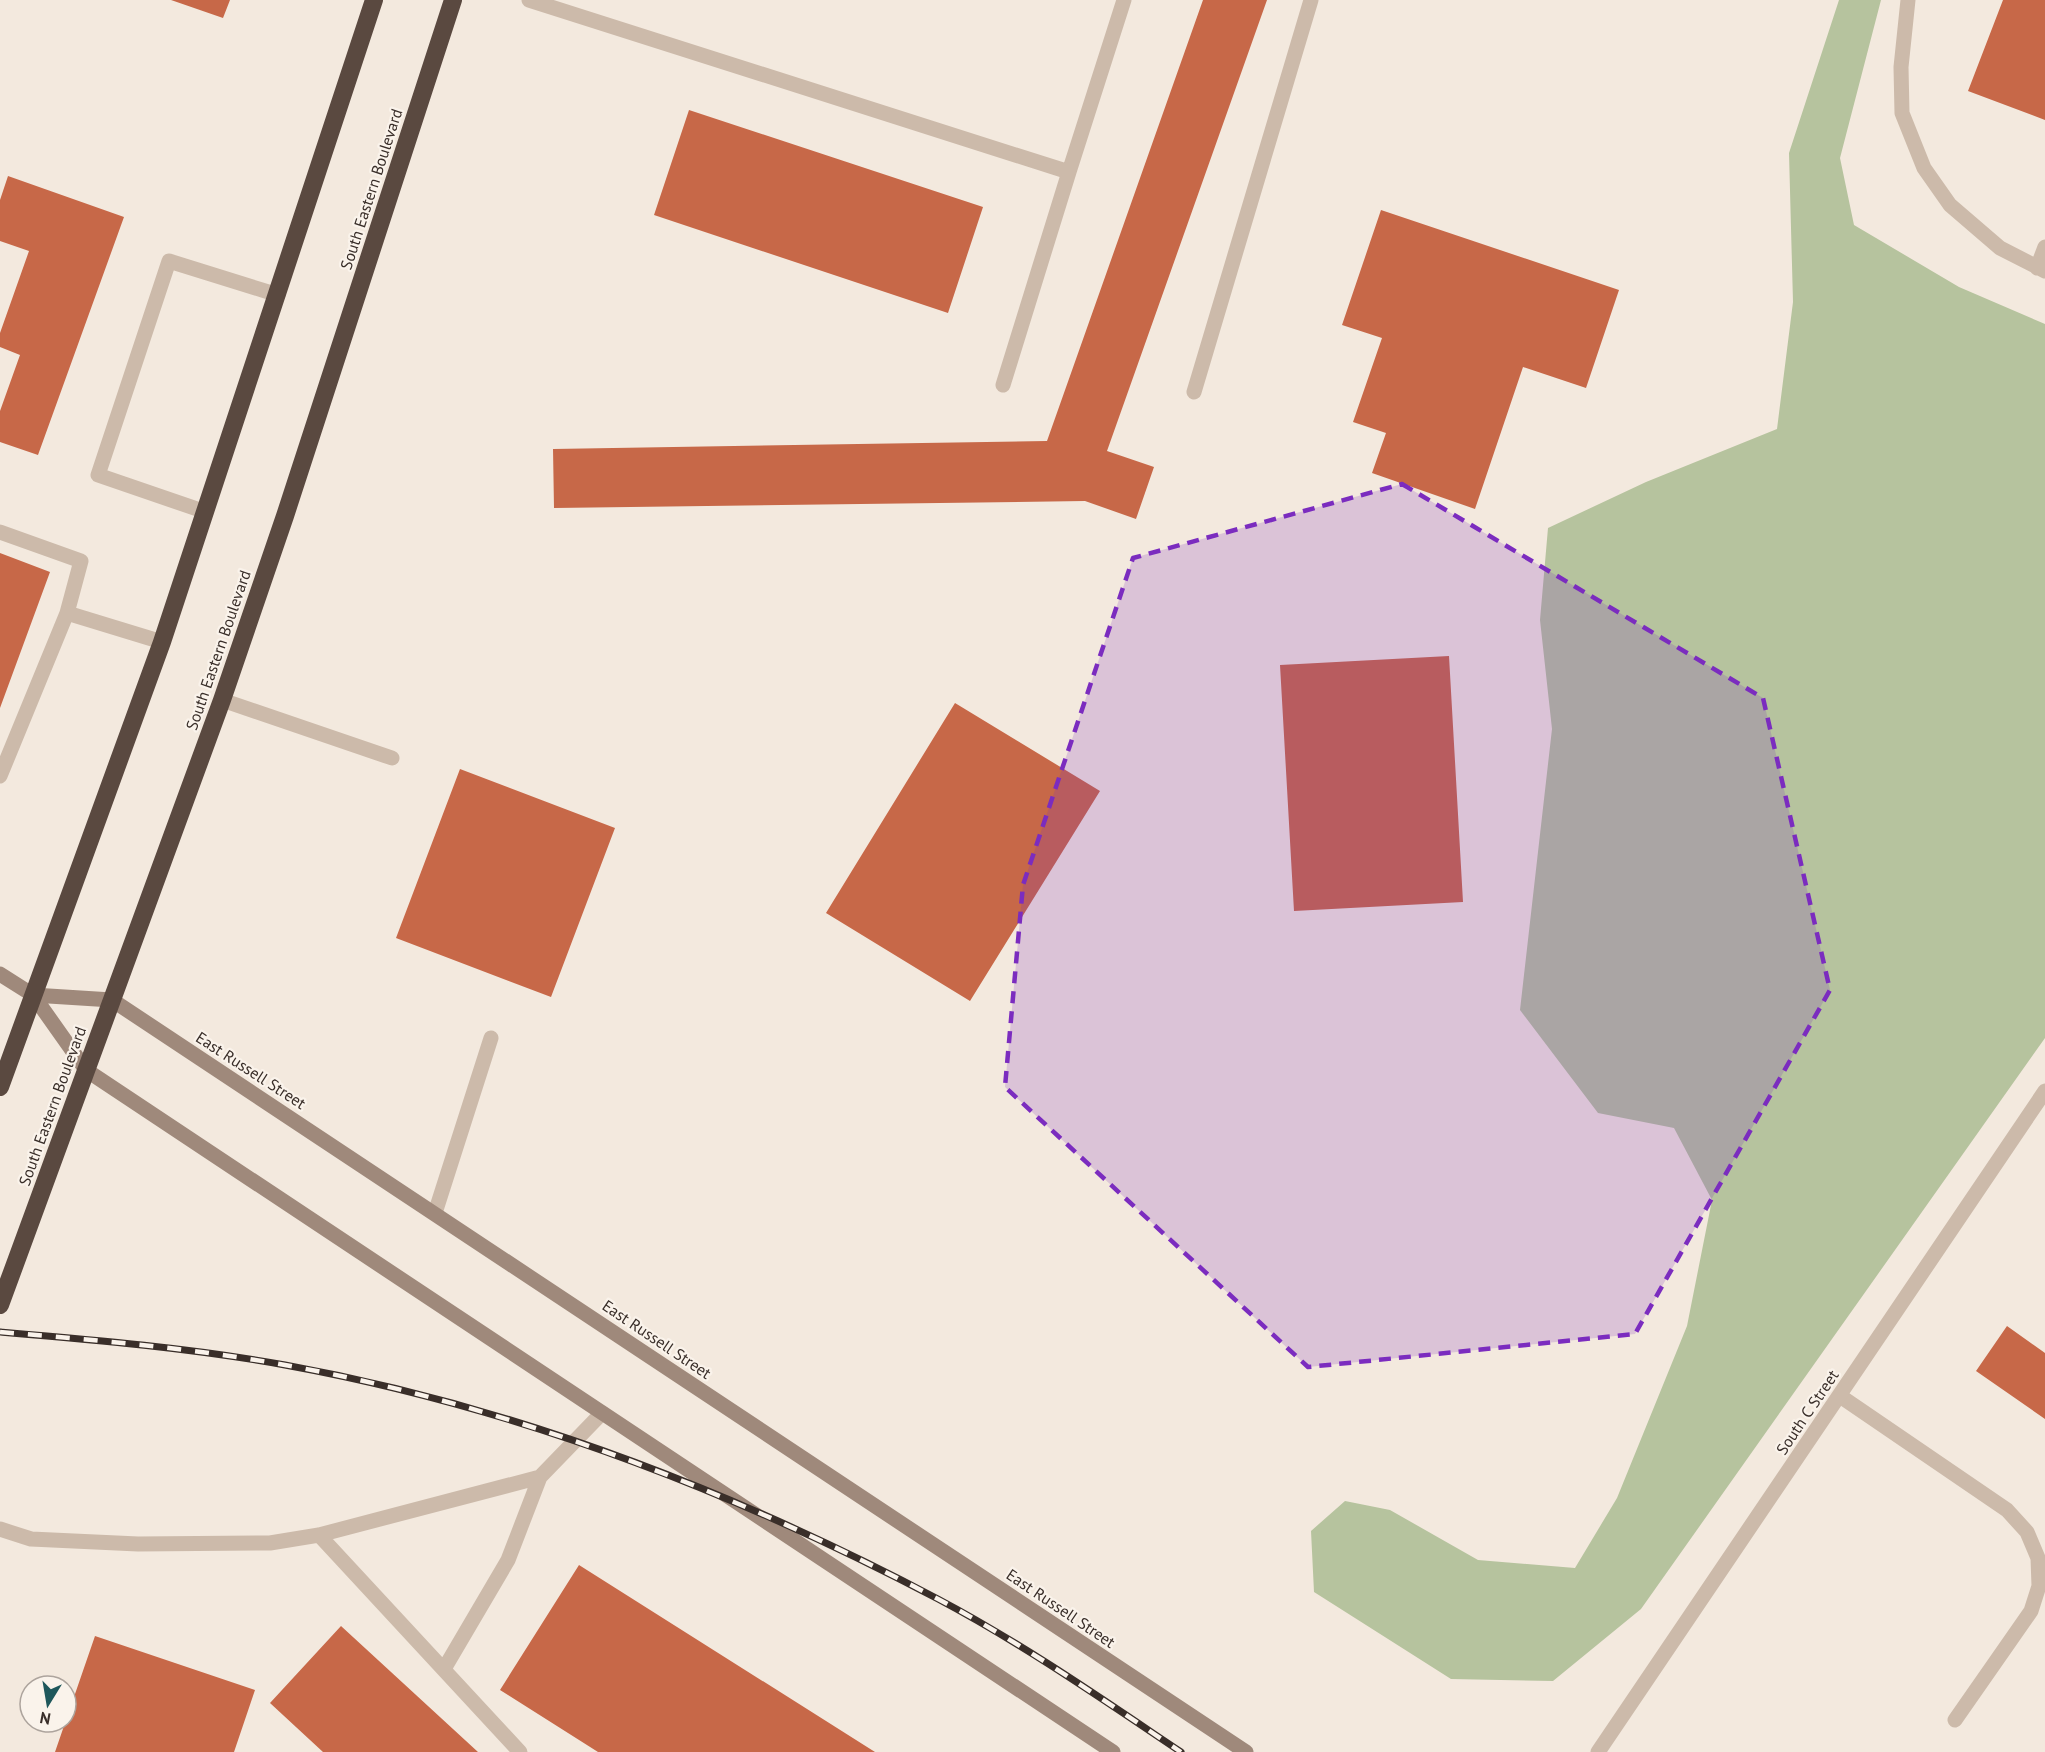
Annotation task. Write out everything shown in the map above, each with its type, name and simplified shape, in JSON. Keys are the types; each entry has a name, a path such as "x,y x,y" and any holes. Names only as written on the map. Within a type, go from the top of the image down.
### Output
{"highway":[{"path":"0,1087 162,642 374,0"},
{"name":"South Eastern Boulevard","path":"0,1305 222,700 292,494 453,0"}],"main road":[{"path":"0,974 33,996 86,1070 1113,1752"},
{"path":"33,996 112,1000"},
{"name":"East Russell Street","path":"112,1000 1246,1752"}],"street":[{"path":"529,0 1069,172"},
{"path":"1003,385 1124,0"},
{"path":"1194,392 1311,0"},
{"path":"1908,0 1901,67 1902,113 1924,168 1950,205 2000,248 2041,269 2045,248"},
{"path":"206,512 98,475 169,261 278,295"},
{"path":"0,532 81,561 68,613 0,776"},
{"path":"68,613 162,642"},
{"path":"222,700 392,758"},
{"path":"435,1213 491,1038"},
{"name":"South C Street","path":"1598,1752 2045,1091"},
{"path":"1840,1395 2007,1510 2027,1532 2038,1558 2039,1586 2031,1611 1955,1720"},
{"path":"444,1670 508,1560 540,1477 603,1413"},
{"path":"0,1529 31,1539 138,1544 270,1543 319,1535 540,1477"},
{"path":"319,1535 520,1752"}],"highlighted area":[{"path":"1402,484 1763,698 1830,990 1635,1334 1308,1367 1005,1087 1023,885 1133,558"}],"green space":[{"path":"1839,0 1881,0 1840,158 1854,225 1959,287 2045,324 2045,1038 1641,1609 1553,1681 1451,1679 1314,1592 1311,1531 1345,1501 1390,1510 1478,1560 1575,1568 1617,1498 1687,1326 1712,1200 1674,1128 1598,1113 1520,1010 1552,729 1540,620 1548,528 1646,482 1777,429 1793,302 1789,153"}],"building":[{"path":"171,0 230,0 223,18"},
{"path":"1203,0 1267,0 1107,451 1154,467 1136,519 1085,501 554,508 553,449 1047,441"},
{"path":"2003,0 2045,0 2045,120 1968,91"},
{"path":"689,110 983,207 948,313 654,215"},
{"path":"8,176 124,217 38,455 0,442 0,411 20,355 0,347 0,333 29,251 0,241 0,200"},
{"path":"1381,210 1619,290 1586,388 1523,367 1475,509 1372,473 1386,433 1353,422 1382,338 1342,325"},
{"path":"0,553 50,572 0,708"},
{"path":"1449,656 1463,902 1294,911 1280,665"},
{"path":"955,703 1100,791 970,1001 826,913"},
{"path":"460,769 615,828 551,997 396,938"},
{"path":"2007,1326 2045,1353 2045,1419 1976,1371"},
{"path":"579,1565 875,1752 598,1752 500,1690"},
{"path":"341,1626 478,1752 323,1752 270,1703"},
{"path":"95,1636 255,1690 234,1752 55,1752 61,1734 78,1734 78,1685"}],"railway":[{"path":"0,1332 179,1349 285,1365 370,1382 538,1429 620,1457 782,1523 938,1599 1031,1653 1181,1752"}]}
